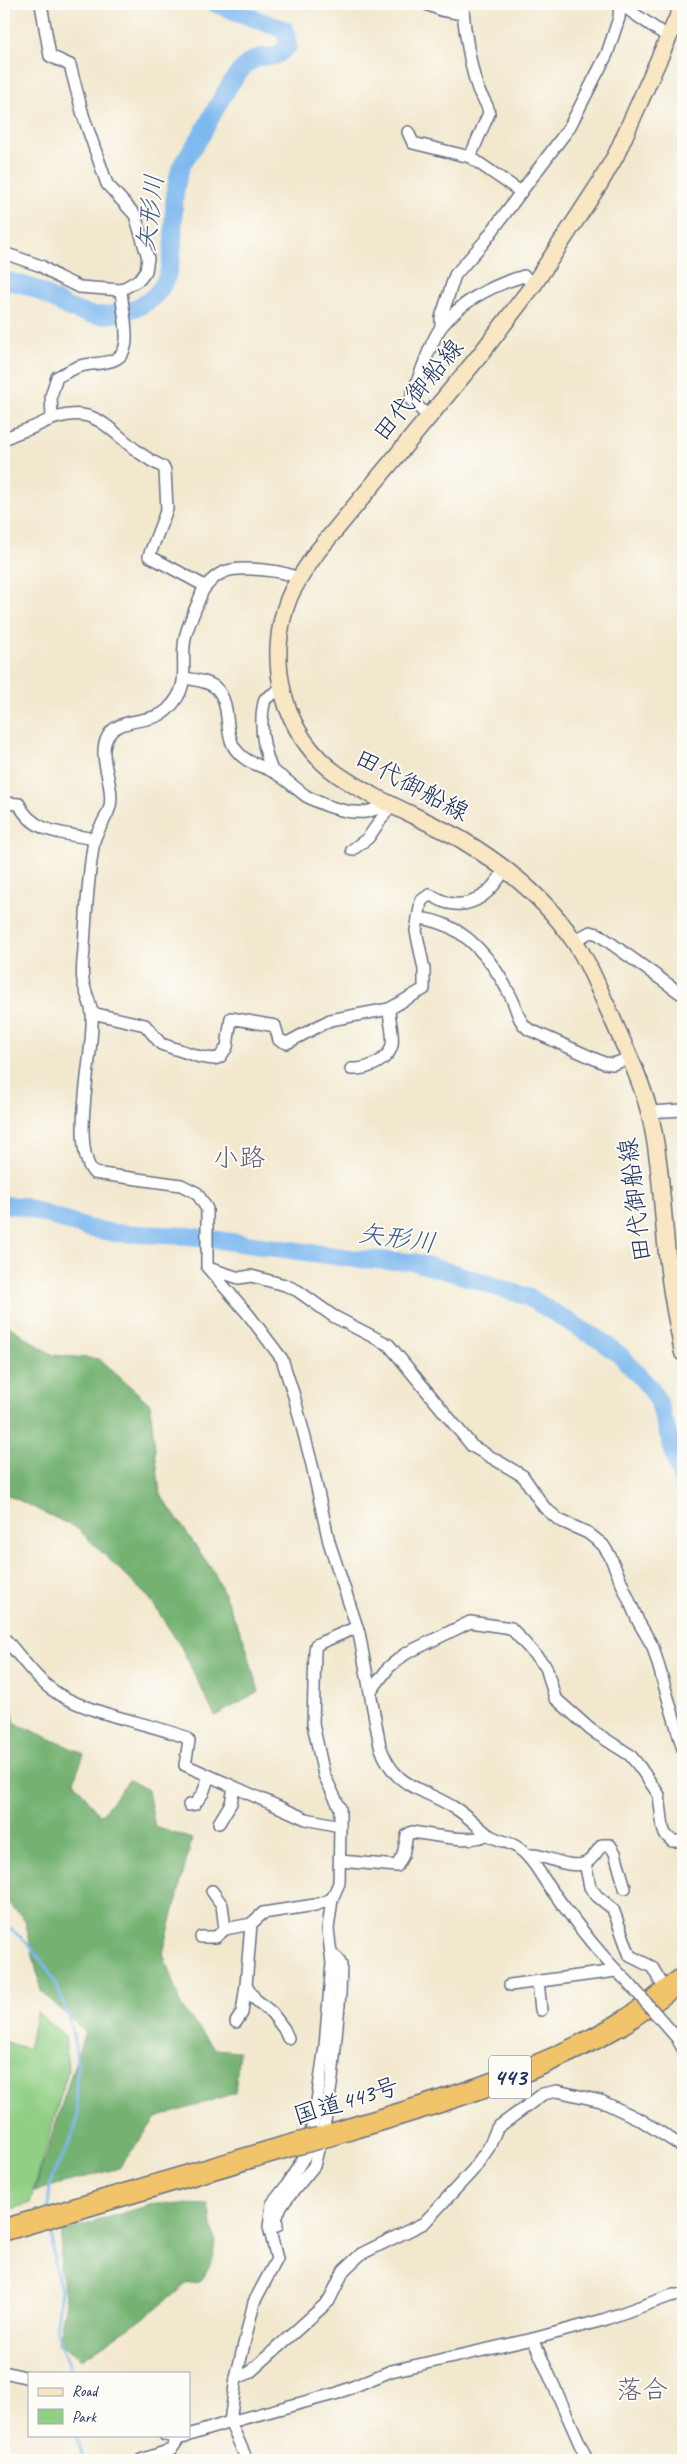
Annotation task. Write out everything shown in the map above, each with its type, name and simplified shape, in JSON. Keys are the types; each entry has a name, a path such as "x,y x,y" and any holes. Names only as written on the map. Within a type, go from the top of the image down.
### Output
{"highway":[{"name":"国道443号","path":"4,2230 480,2089 537,2066 620,2024 683,1978"}],"main road":[{"name":"田代御船線","path":"683,5 612,162 534,284 480,355 317,552 289,597 278,642 282,688 289,710 310,748 334,772 388,804 461,840 506,869 547,907 574,941 595,980 631,1058 649,1112 660,1168 669,1271 683,1353"}],"street":[{"path":"4,253 41,266 79,287 121,290 140,279 146,271 148,258 135,215 107,184 83,114 70,65 50,56 41,4"},
{"path":"426,4 441,10 463,9 478,89 488,105 489,113 470,157"},
{"path":"620,4 668,37"},
{"path":"442,326 441,318 455,275 484,242 569,128 607,54 619,18 620,4"},
{"path":"408,132 413,142 419,145 435,146 444,152 470,157 521,192"},
{"path":"428,416 412,400 412,394 442,326 461,308 489,289 524,276 534,284"},
{"path":"52,418 51,396 57,377 83,365 111,363 120,357 125,347 121,290"},
{"path":"4,440 52,418 82,414 90,415 150,462 163,467 167,509 149,556 205,586"},
{"path":"299,579 277,571 233,571 223,572 205,586 186,635 183,656 185,678 169,708 160,716 118,726 108,735 104,747 105,766 111,784 110,807 94,839 83,980 92,1013 85,1101 84,1156 87,1166 94,1173 181,1185 190,1188 203,1200 207,1214 208,1265 221,1284 271,1342 282,1360 308,1448 329,1542 357,1627 372,1691 380,1746 386,1763 396,1776 408,1784 453,1806 472,1819 487,1834 506,1841 528,1856 602,1957 628,1982 677,2038 683,2049"},
{"path":"185,678 216,687 221,694 230,740 248,763 272,771 308,796 327,806 366,812 379,809 388,804"},
{"path":"272,771 262,738 262,711 265,699 282,688"},
{"path":"4,803 19,804 25,817 41,828 94,839"},
{"path":"352,850 368,838 388,804"},
{"path":"92,1013 145,1025 161,1044 200,1057 214,1059 220,1057 227,1047 231,1018 275,1026 279,1040 287,1043 330,1020 388,1009 424,989 424,969 416,938 421,901 426,896 432,896 449,903 467,904 486,894 506,869"},
{"path":"418,918 446,924 479,948 510,993 521,1023 528,1030 604,1063 613,1064 631,1058"},
{"path":"574,941 590,932 598,934 683,995"},
{"path":"351,1069 366,1069 377,1063 389,1051 392,1045 388,1009"},
{"path":"649,1112 683,1110"},
{"path":"208,1265 239,1278 251,1276 285,1285 298,1291 333,1316 389,1345 472,1446 523,1476 544,1508 559,1520 588,1533 603,1545 610,1556 638,1621 653,1647 683,1749"},
{"path":"372,1691 389,1667 405,1654 470,1622 511,1628 546,1667 555,1698 590,1730 630,1755 639,1766 658,1795 665,1834 672,1840 683,1841"},
{"path":"277,2259 269,2227 272,2204 287,2185 306,2154 325,2046 330,1993 331,1954 328,1929 332,1899 339,1883 340,1808 324,1775 313,1724 315,1650 316,1645 357,1627"},
{"path":"4,1638 29,1670 51,1689 70,1701 185,1738 189,1741 189,1747 185,1765 306,1819 340,1826"},
{"path":"190,1805 196,1804 203,1794 209,1776"},
{"path":"219,1822 231,1803 234,1788"},
{"path":"340,1862 397,1866 404,1855 407,1835 412,1832 465,1838 477,1838 487,1834"},
{"path":"528,1856 535,1854 563,1864 586,1864 602,1845 610,1845 615,1853 625,1888"},
{"path":"586,1864 590,1887 597,1896 613,1909 630,1956 652,1968 666,1992"},
{"path":"212,1891 222,1905 225,1929"},
{"path":"201,1937 216,1937 225,1929 251,1924 263,1913 314,1905 332,1899"},
{"path":"236,2022 242,2013 251,1924"},
{"path":"247,2460 230,2422 236,2378 254,2302 281,2248 276,2219 281,2206 314,2166 332,2078 339,2016 341,1965 338,1959 331,1954"},
{"path":"510,1985 616,1971"},
{"path":"538,1981 541,2010"},
{"path":"246,1985 255,1999 272,2013 288,2038"},
{"path":"236,2378 249,2373 329,2300 344,2270 360,2254 424,2223 473,2170 489,2147 497,2128 543,2094 557,2091 600,2101 641,2120 683,2147"},
{"path":"190,2435 338,2393 391,2371 533,2339 603,2320 674,2295 683,2295"},
{"path":"533,2339 587,2460"},
{"path":"4,2372 28,2378"},
{"path":"141,2460 171,2450 186,2436"}],"green space":[{"path":"4,1323 53,1355 99,1359 150,1404 160,1494 215,1574 244,1640 259,1692 215,1716 181,1647 150,1599 78,1529 4,1493"},
{"path":"6,1685 15,1723 84,1754 74,1781 100,1816 129,1780 148,1790 155,1827 192,1839 163,1953 181,2006 215,2049 239,2051 235,2093 156,2118 119,2168 34,2191 85,2032 41,1991 25,1920 4,1899 4,1686"},
{"path":"37,2012 65,2036 68,2070 30,2203 4,2212 4,2041 28,2049"},
{"path":"156,2203 208,2205 215,2241 212,2263 199,2282 186,2284 155,2310 82,2359 58,2343 66,2301 60,2269 62,2232"}],"waterway":[{"name":"矢形川","path":"4,280 33,288 73,310 98,315 114,314 129,310 149,300 162,286 169,269 176,185 182,165 239,72 255,59 277,55 288,46 285,30 216,4"},
{"name":"矢形川","path":"4,1205 21,1206 87,1228 114,1233 188,1236 357,1259 414,1262 528,1297 601,1341 621,1356 651,1389 659,1403 683,1485"},
{"path":"4,1925 20,1937 46,1967 64,2004 75,2043 77,2120 74,2132 51,2182 49,2209"},
{"path":"51,2223 54,2262 61,2290 56,2331 70,2367 70,2372"},
{"path":"75,2436 85,2460"}],"district":[{"name":"小路","path":"239,1157"},
{"name":"落合","path":"642,2389"}]}
